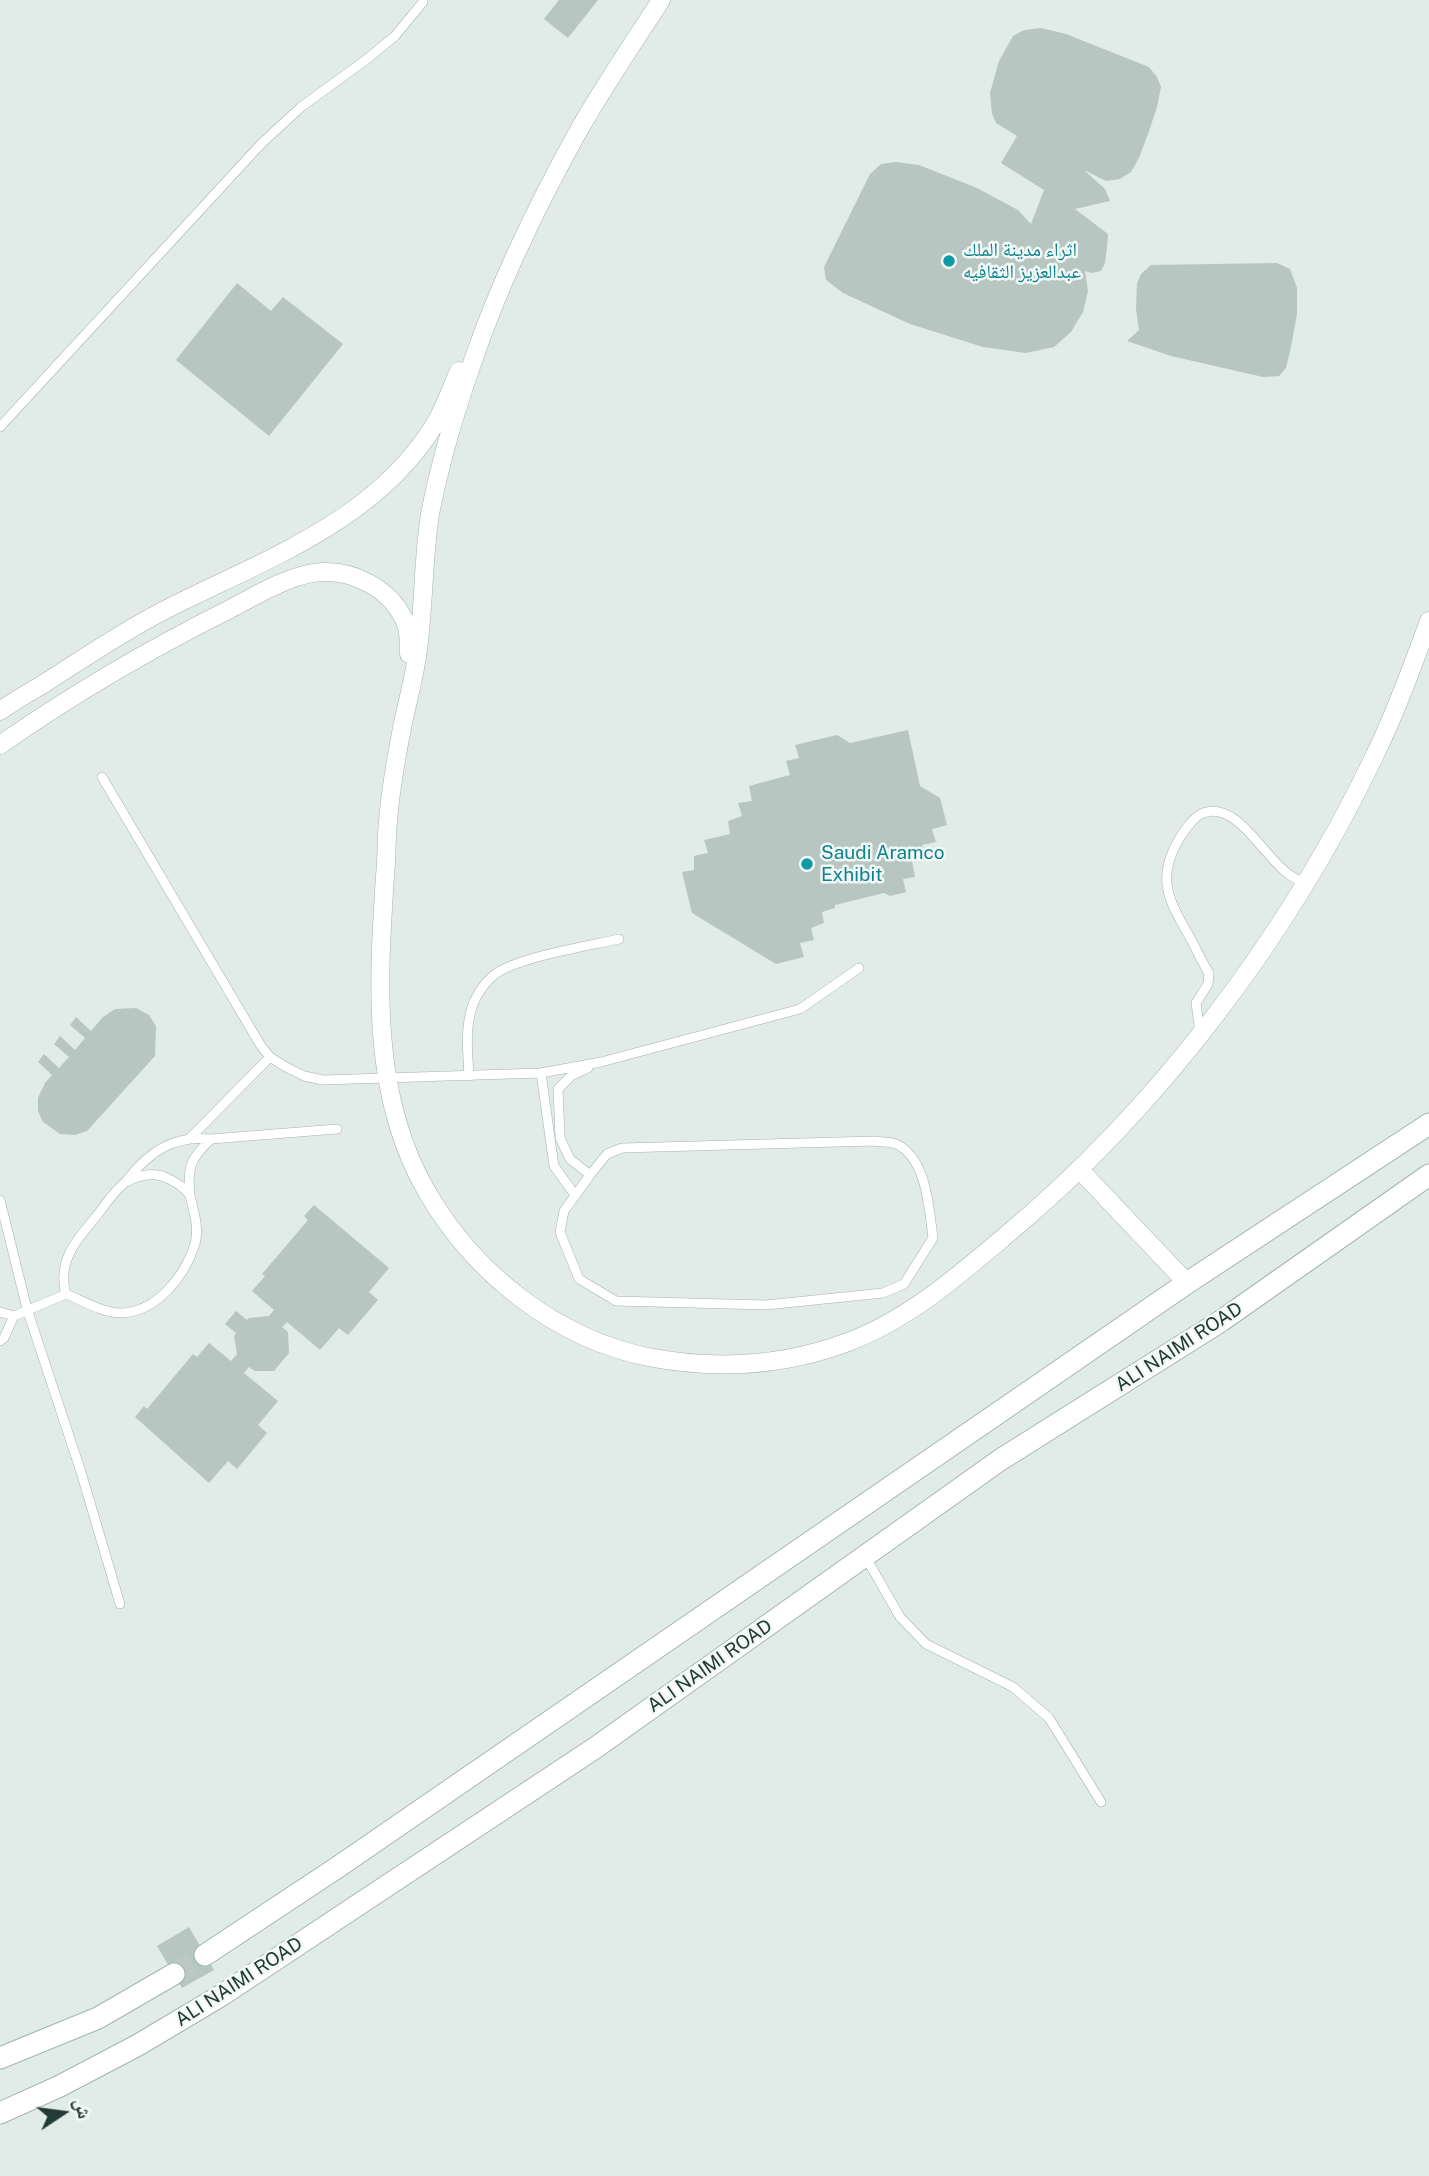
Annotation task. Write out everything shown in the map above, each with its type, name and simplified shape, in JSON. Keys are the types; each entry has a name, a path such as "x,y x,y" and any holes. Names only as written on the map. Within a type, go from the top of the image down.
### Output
{"main road":[{"path":"205,1955 338,1867 1188,1283 1429,1124"},
{"path":"1404,1194 1429,1175"},
{"path":"1404,1194 1429,1180"},
{"name":"ALI NAIMI ROAD","path":"0,2113 60,2086 138,2045 222,1995 595,1748 1000,1460 1222,1321 1404,1194"},
{"path":"0,2058 98,2018 174,1975"}],"street":[{"path":"662,0 576,134 504,279 482,336 450,434 430,516 418,653 402,726 388,818 380,994 383,1050 394,1112 408,1156 431,1200 459,1239 481,1264 511,1291 569,1328 607,1345 635,1354 695,1364 732,1365 808,1353 849,1341 888,1323 922,1302 1032,1214 1079,1169 1128,1117 1237,988 1294,904 1370,765 1405,687 1429,621"},
{"path":"0,711 161,612 295,547 343,518 387,482 417,449 442,410 468,353 482,336"},
{"path":"0,745 99,680 200,623 287,581 312,573 336,572 365,580 397,608 407,628 411,692"},
{"path":"1079,1169 1188,1283"}],"lane":[{"path":"0,427 261,144 301,107 395,36 423,2"},
{"path":"102,778 261,1046 270,1057 303,1076 324,1080 541,1073 601,1062 800,1009 859,968"},
{"path":"1200,1034 1196,1003 1208,984 1209,973 1174,910 1165,873 1168,859 1186,828 1203,813 1217,812 1247,829 1286,875 1306,882"},
{"path":"470,1076 468,1042 471,1011 481,989 493,976 524,961 619,939"},
{"path":"66,1294 64,1265 74,1245 144,1159 191,1137 270,1057"},
{"path":"590,1175 570,1159 561,1138 558,1089 571,1076 601,1062"},
{"path":"541,1073 554,1166 575,1195"},
{"path":"191,1137 211,1139 337,1129"},
{"path":"0,1312 14,1316 66,1294 92,1306 119,1313 141,1310 162,1296 178,1279 195,1243 196,1221 188,1171 197,1152 211,1139"},
{"path":"874,1141 896,1144 917,1162 925,1188 933,1238 904,1284 883,1293 766,1305 616,1301 579,1279 560,1232 564,1212 575,1195 607,1154 622,1148 874,1141"},
{"path":"124,1184 142,1175 160,1174 190,1194"},
{"path":"0,1200 27,1310 81,1472 120,1604"},
{"path":"0,1340 4,1338 14,1316"},
{"path":"865,1556 900,1617 926,1644 1013,1687 1049,1718 1101,1802"}],"building":[{"path":"559,0 598,0 568,38 544,19"},
{"path":"1041,28 1066,34 1149,67 1161,87 1148,134 1131,172 1120,179 1106,181 1084,170 1105,189 1110,201 1075,209 1108,234 1107,248 1101,271 1085,271 1088,291 1083,312 1071,332 1054,347 1026,353 983,347 910,324 843,293 826,280 824,267 870,174 881,164 896,162 919,165 977,188 1018,210 1031,224 1044,190 1001,163 1017,136 996,123 992,114 990,93 999,61 1013,36 1024,30"},
{"name":"اثراء مدينة الملك عبدالعزيز الثقافيه","path":"1277,263 1290,269 1297,288 1297,314 1291,347 1286,368 1279,376 1263,377 1171,356 1127,341 1139,330 1136,309 1137,283 1141,274 1151,265"},
{"path":"237,283 271,311 283,297 343,344 269,436 176,360"},
{"path":"908,730 920,786 940,798 947,825 932,829 936,842 922,845 926,859 912,861 915,877 903,879 906,892 890,896 884,893 835,905 835,908 822,912 824,923 811,928 814,940 800,943 804,957 776,964 692,913 682,872 694,870 694,856 708,853 704,840 730,834 728,821 742,816 738,803 752,801 749,786 790,775 786,761 799,758 795,745 837,735 850,743"},
{"path":"136,1008 149,1015 156,1026 155,1056 87,1131 75,1135 60,1134 43,1122 38,1111 38,1098 52,1075 38,1062 44,1054 59,1068 69,1057 54,1044 60,1036 75,1050 85,1038 70,1025 76,1017 91,1031 103,1017 115,1009"},
{"path":"314,1205 389,1268 369,1292 378,1300 348,1335 339,1328 320,1350 287,1322 282,1327 288,1332 289,1353 274,1371 255,1371 249,1367 244,1373 278,1401 258,1425 267,1433 237,1469 228,1461 209,1483 135,1417 144,1406 147,1409 193,1354 197,1357 209,1343 231,1361 237,1354 234,1336 236,1333 225,1324 236,1311 247,1320 269,1316 274,1310 252,1291 265,1276 262,1274 308,1220 304,1216"},
{"path":"189,1927 214,1970 182,1988 157,1946"}],"tunnel":[{"path":"174,1974 205,1955"}],"place":[{"name":"اثراء مدينة الملك عبدالعزيز الثقافيه","path":"949,261"},
{"name":"Saudi Aramco Exhibit","path":"807,864"}]}
